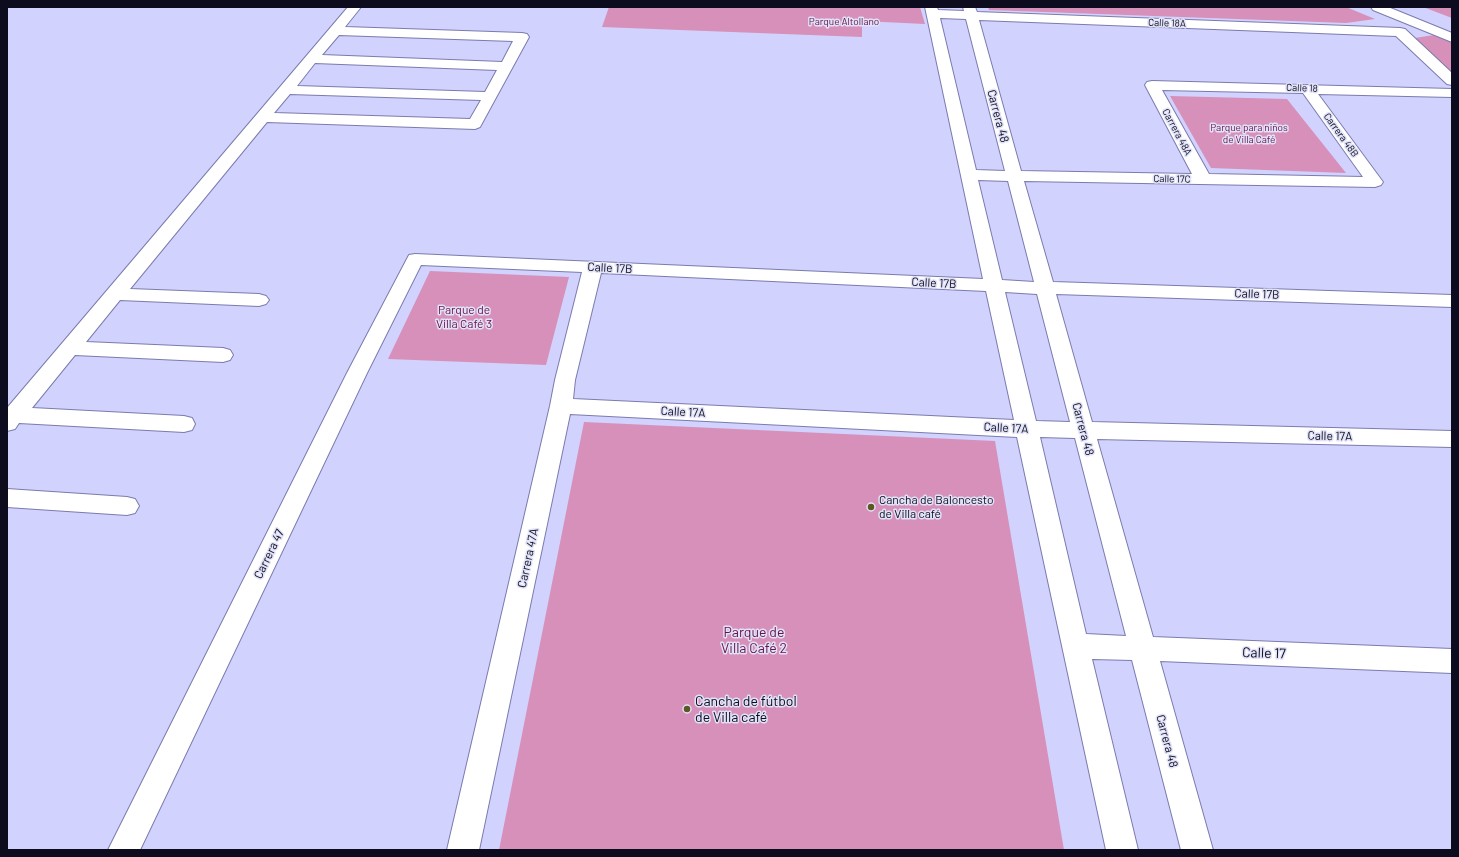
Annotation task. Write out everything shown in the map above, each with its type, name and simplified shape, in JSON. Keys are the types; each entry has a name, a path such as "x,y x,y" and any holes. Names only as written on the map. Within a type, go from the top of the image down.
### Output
{"street":[{"path":"11,419 355,7"},
{"path":"1377,7 1452,38"},
{"path":"1409,7 1421,12"},
{"path":"932,11 1122,850"},
{"name":"Calle 18A","path":"932,11 970,11 1400,32 1452,81"},
{"name":"Carrera 48","path":"970,11 1197,850"},
{"path":"264,116 475,124 508,66 522,37 336,31"},
{"path":"312,59 508,66"},
{"name":"Calle 18","path":"1152,84 1452,93"},
{"name":"Carrera 48A","path":"1152,84 1203,179"},
{"name":"Carrera 48B","path":"1306,88 1375,182"},
{"path":"286,90 490,96"},
{"name":"Calle 17C","path":"969,175 1375,182"},
{"name":"Calle 17B","path":"415,259 994,286 1452,301"},
{"name":"Carrera 47","path":"124,850 357,373 415,259"},
{"name":"Carrera 47A","path":"463,850 561,406 565,380 593,267"},
{"path":"115,294 259,300"},
{"path":"70,348 223,355"},
{"name":"Calle 17A","path":"561,406 1027,429 1452,439"},
{"path":"11,419 184,424"},
{"path":"7,498 127,506"},
{"name":"Calle 17","path":"1076,646 1452,661"}],"green space":[{"name":"Parque Altollano","path":"609,7 920,7 925,24 862,21 862,37 602,27"},
{"path":"988,7 1346,7 1375,19 1346,23 989,10"},
{"path":"1423,7 1452,7 1452,18"},
{"path":"1441,34 1452,39 1452,80 1408,39"},
{"name":"Parque para niños de Villa Café","path":"1170,96 1287,99 1346,173 1211,168"},
{"name":"Parque de Villa Café 3","path":"430,271 569,277 546,365 388,359"},
{"name":"Parque de Villa Café 2","path":"584,422 995,441 1064,850 499,850"}],"place":[{"name":"Cancha de Baloncesto de Villa café","path":"871,507"},
{"name":"Cancha de fútbol de Villa café","path":"687,709"}]}
